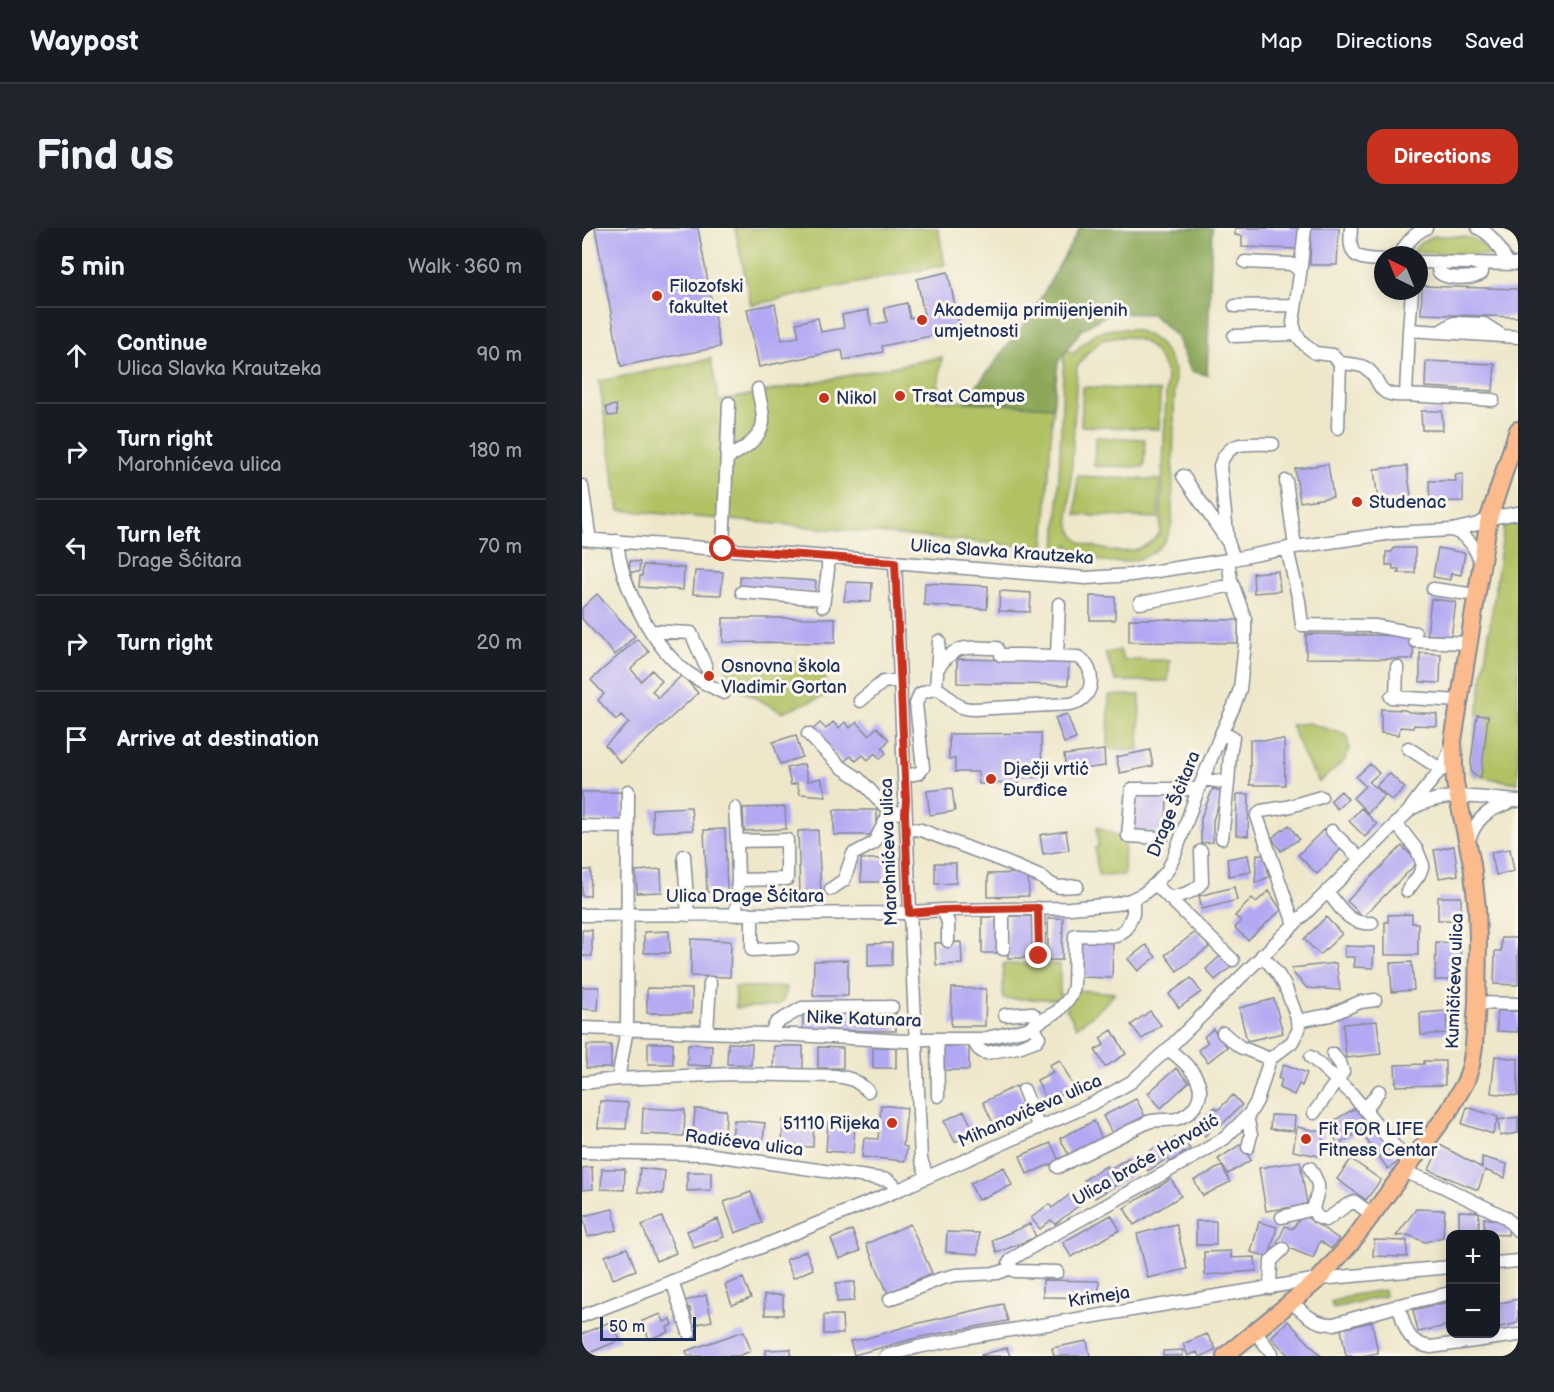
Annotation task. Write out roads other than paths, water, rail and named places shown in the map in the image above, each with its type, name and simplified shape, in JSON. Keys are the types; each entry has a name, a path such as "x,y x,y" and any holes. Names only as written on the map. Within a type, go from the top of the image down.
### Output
{"main road":[{"name":"Kumičićeva ulica","path":"1226,1356 1319,1279 1351,1243 1449,1111 1466,1081 1474,1046 1477,1003 1477,908 1468,844 1454,777 1454,741 1489,518 1518,430"}],"street":[{"path":"1305,228 1293,323 1296,334 1305,345 1315,353 1333,355 1340,363 1364,367 1370,371 1387,394 1492,400"},
{"path":"1351,228 1350,243 1353,252 1358,257 1374,259"},
{"path":"1405,246 1426,228"},
{"path":"1478,228 1485,231 1513,264"},
{"path":"1245,262 1291,264 1298,269 1300,274"},
{"path":"1428,262 1513,264"},
{"path":"1406,395 1411,300"},
{"path":"1235,306 1295,305"},
{"path":"1409,330 1518,338"},
{"path":"1234,336 1296,334"},
{"path":"1338,428 1340,363"},
{"path":"727,458 742,450 759,433 763,422 758,389"},
{"path":"723,549 729,403"},
{"path":"1228,542 1220,466 1224,455 1232,447 1244,444 1273,444"},
{"path":"1183,476 1228,542"},
{"path":"1286,481 1291,548 1302,625 1375,626 1415,633 1415,641 1469,643"},
{"path":"582,486 586,539"},
{"name":"Ulica Slavka Krautzeka","path":"586,539 828,556 1086,578 1131,575 1393,533 1452,530 1478,524 1489,518 1518,513"},
{"path":"1452,530 1462,534 1472,544 1477,551 1481,565"},
{"path":"617,541 618,557 627,584 648,627 673,660 688,673 724,693"},
{"name":"Drage Šćitara","path":"909,913 1116,904 1143,894 1167,871 1234,706 1240,682 1245,644 1245,619 1233,585 1228,542"},
{"path":"742,592 823,603 828,556"},
{"name":"Marohnićeva ulica","path":"895,562 921,1159 927,1176"},
{"path":"1140,603 1233,585"},
{"path":"1433,589 1476,595"},
{"path":"1057,656 1059,604"},
{"path":"648,627 691,633 706,667"},
{"path":"936,689 939,641"},
{"path":"905,776 920,772 922,768 916,704 920,694 936,689 965,708 1036,712 1078,702 1088,692 1091,678 1084,660 1078,657 999,651 957,649 945,658 938,668"},
{"path":"1397,667 1394,697 1460,701"},
{"path":"860,701 883,682 900,680"},
{"path":"808,734 840,766 858,778 890,812 905,813"},
{"path":"1221,734 1233,737 1222,838"},
{"name":"Mihanovićeva ulica","path":"582,1316 756,1249 896,1191 1117,1091 1143,1072 1168,1049 1409,811 1442,770 1454,741"},
{"path":"1408,748 1442,770"},
{"path":"1162,838 1128,836 1132,789 1228,783"},
{"path":"618,1079 627,1029 628,790"},
{"name":"Mihanovićeva ulica","path":"1409,811 1434,799 1457,796 1516,801"},
{"path":"1294,924 1257,816 1261,811 1287,807 1321,797"},
{"path":"1468,844 1472,829 1478,820 1496,806 1516,801"},
{"path":"735,808 738,880 736,915"},
{"path":"831,889 844,880 853,854 874,843 890,812"},
{"path":"1396,823 1417,850 1423,864 1419,875 1407,891"},
{"path":"582,826 628,827"},
{"path":"906,828 921,830 1000,860 1059,887 1077,886"},
{"path":"1332,831 1360,859"},
{"path":"737,841 787,840 787,879 738,880"},
{"path":"1169,898 1196,890 1201,885 1201,850"},
{"path":"684,856 688,915"},
{"path":"1155,884 1233,960"},
{"path":"1327,891 1349,918 1362,924 1372,923"},
{"name":"Nike Katunara","path":"582,1028 905,1041 982,1039 1027,1029 1058,1011 1071,996 1074,986 1075,935 1116,936 1126,928 1133,914 1133,899"},
{"path":"1038,908 1039,956"},
{"path":"1003,909 1003,949"},
{"path":"943,910 948,922 948,941"},
{"name":"Ulica Drage Šćitara","path":"582,915 909,913"},
{"path":"752,914 752,950 792,948"},
{"path":"1223,1033 1240,1047 1270,1059 1292,1042 1299,1029 1284,986 1277,973 1262,955"},
{"path":"707,1032 710,983"},
{"path":"1297,1021 1330,1015 1360,1002 1375,1000"},
{"path":"1477,1003 1518,1004"},
{"path":"770,1034 776,1023 802,1008 892,1007"},
{"path":"1005,1015 1031,1013 1034,1014 1036,1025"},
{"path":"937,1039 938,1096"},
{"path":"1058,1167 1148,1122 1156,1119 1176,1119 1191,1110 1200,1097 1197,1079 1183,1060 1168,1049"},
{"path":"1314,1113 1343,1072 1333,1054"},
{"path":"1311,1057 1352,1094 1407,1168 1505,1217 1518,1231"},
{"name":"Ulica braće Horvatić","path":"1011,1268 1012,1258 1225,1138 1247,1116 1257,1101 1270,1059"},
{"path":"582,1083 618,1079 731,1074 835,1076 850,1078 868,1091"},
{"path":"1024,1090 1039,1128"},
{"path":"1365,1110 1379,1090"},
{"path":"1247,1116 1251,1135 1248,1147"},
{"name":"Radićeva ulica","path":"582,1152 706,1154 888,1180 894,1185 896,1191"},
{"path":"1310,1168 1319,1188 1313,1209 1317,1217 1326,1220 1355,1202 1372,1215"},
{"path":"1282,1217 1313,1209"},
{"path":"1270,1288 1271,1261 1283,1250"},
{"path":"1500,1263 1518,1261"},
{"name":"Krimeja","path":"886,1356 969,1337 1319,1279 1446,1267"},
{"path":"890,1299 956,1275 998,1273 1011,1268 1015,1271 1058,1272"},
{"path":"672,1281 689,1334"},
{"path":"1292,1302 1307,1317 1325,1325 1446,1294"},
{"path":"1398,1305 1409,1335 1419,1345 1431,1347 1518,1335"},
{"path":"1255,1332 1272,1353"}],"place":[{"name":"Filozofski fakultet","path":"657,296"},
{"name":"Akademija primijenjenih umjetnosti","path":"922,320"},
{"name":"Trsat Campus","path":"900,396"},
{"name":"Nikol","path":"824,398"},
{"name":"Studenac","path":"1357,502"},
{"name":"Osnovna škola Vladimir Gortan","path":"709,676"},
{"name":"Dječji vrtić Đurđice","path":"991,779"},
{"name":"51110 Rijeka","path":"892,1123"},
{"name":"Fit FOR LIFE Fitness Centar","path":"1306,1139"}]}
